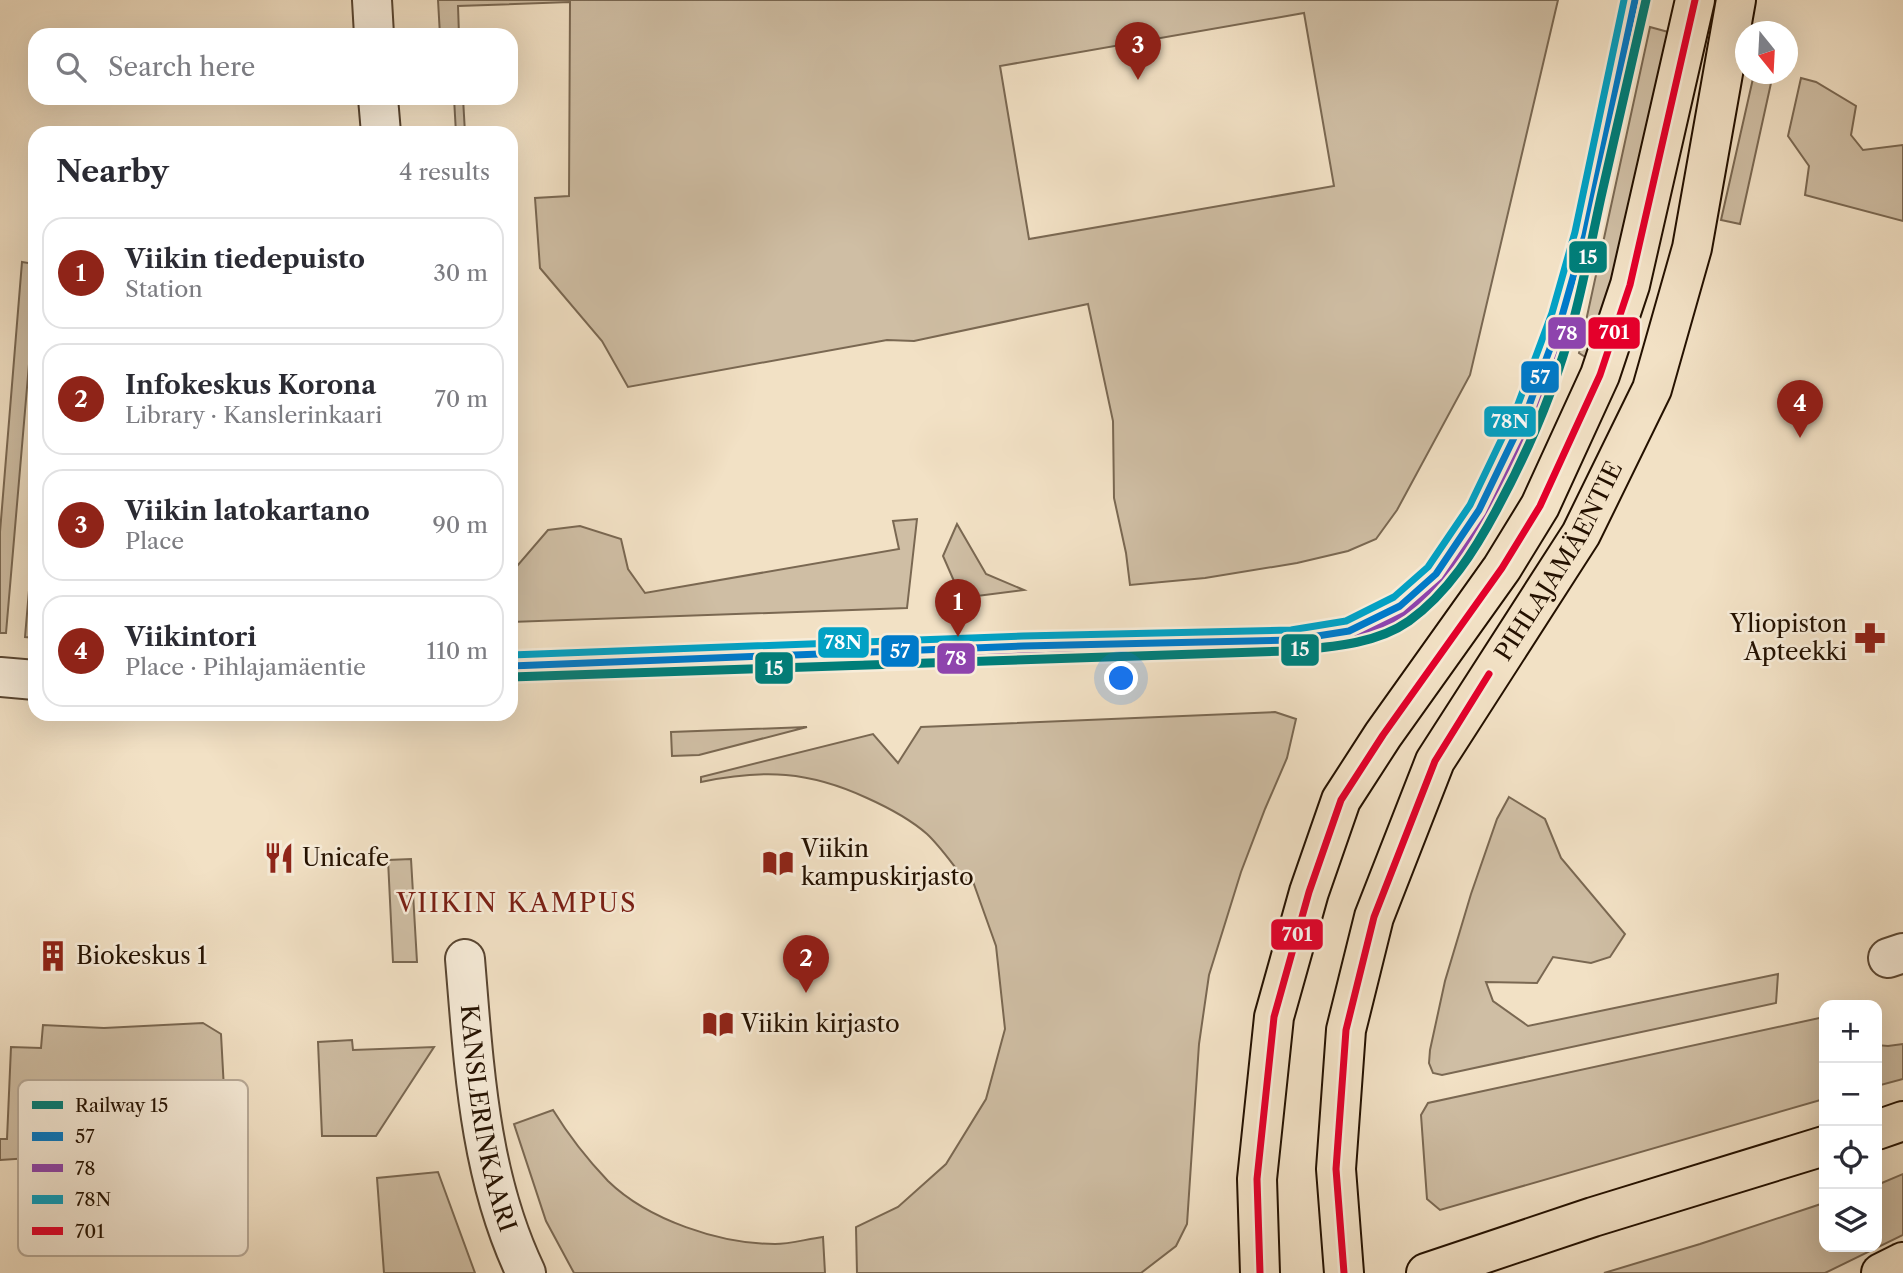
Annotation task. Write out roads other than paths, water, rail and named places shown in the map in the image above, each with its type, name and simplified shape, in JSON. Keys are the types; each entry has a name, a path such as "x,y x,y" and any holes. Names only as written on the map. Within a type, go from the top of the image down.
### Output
{"main road":[{"name":"PIHLAJAMÄENTIE","path":"1260,1273 1257,1179 1274,1017 1309,892 1341,800 1383,735 1502,568 1540,506 1595,387 1630,285 1695,0"},
{"name":"PIHLAJAMÄENTIE","path":"1344,1273 1336,1170 1346,1030 1374,917 1435,761 1581,534 1651,389 1692,248 1736,0"},
{"path":"1882,1128 1903,1121"},
{"path":"1426,1273 1581,1221 1819,1148"},
{"path":"1881,1273 1903,1262"}],"street":[{"path":"372,0 374,28"},
{"path":"379,105 381,126"},
{"path":"0,677 28,679"},
{"name":"KANSLERINKAARI","path":"465,959 476,1080 486,1148 511,1241 526,1273"}],"rail line":[{"name":"15","path":"518,677 1287,651 1351,644 1396,629 1423,610 1448,584 1470,555 1509,487 1541,417 1577,307 1646,0"}],"place":[{"name":"Viikin latokartano","path":"1138,80"},
{"name":"Viikintori","path":"1800,438"},
{"name":"Viikin tiedepuisto","path":"958,637"},
{"name":"Yliopiston Apteekki","path":"1870,638"},
{"name":"Unicafe","path":"279,858"},
{"name":"Viikin kampuskirjasto","path":"778,863"},
{"name":"Biokeskus 1","path":"53,956"},
{"name":"Infokeskus Korona","path":"806,993"},
{"name":"Viikin kirjasto","path":"718,1024"}],"district":[{"name":"VIIKIN KAMPUS","path":"517,903"}]}
